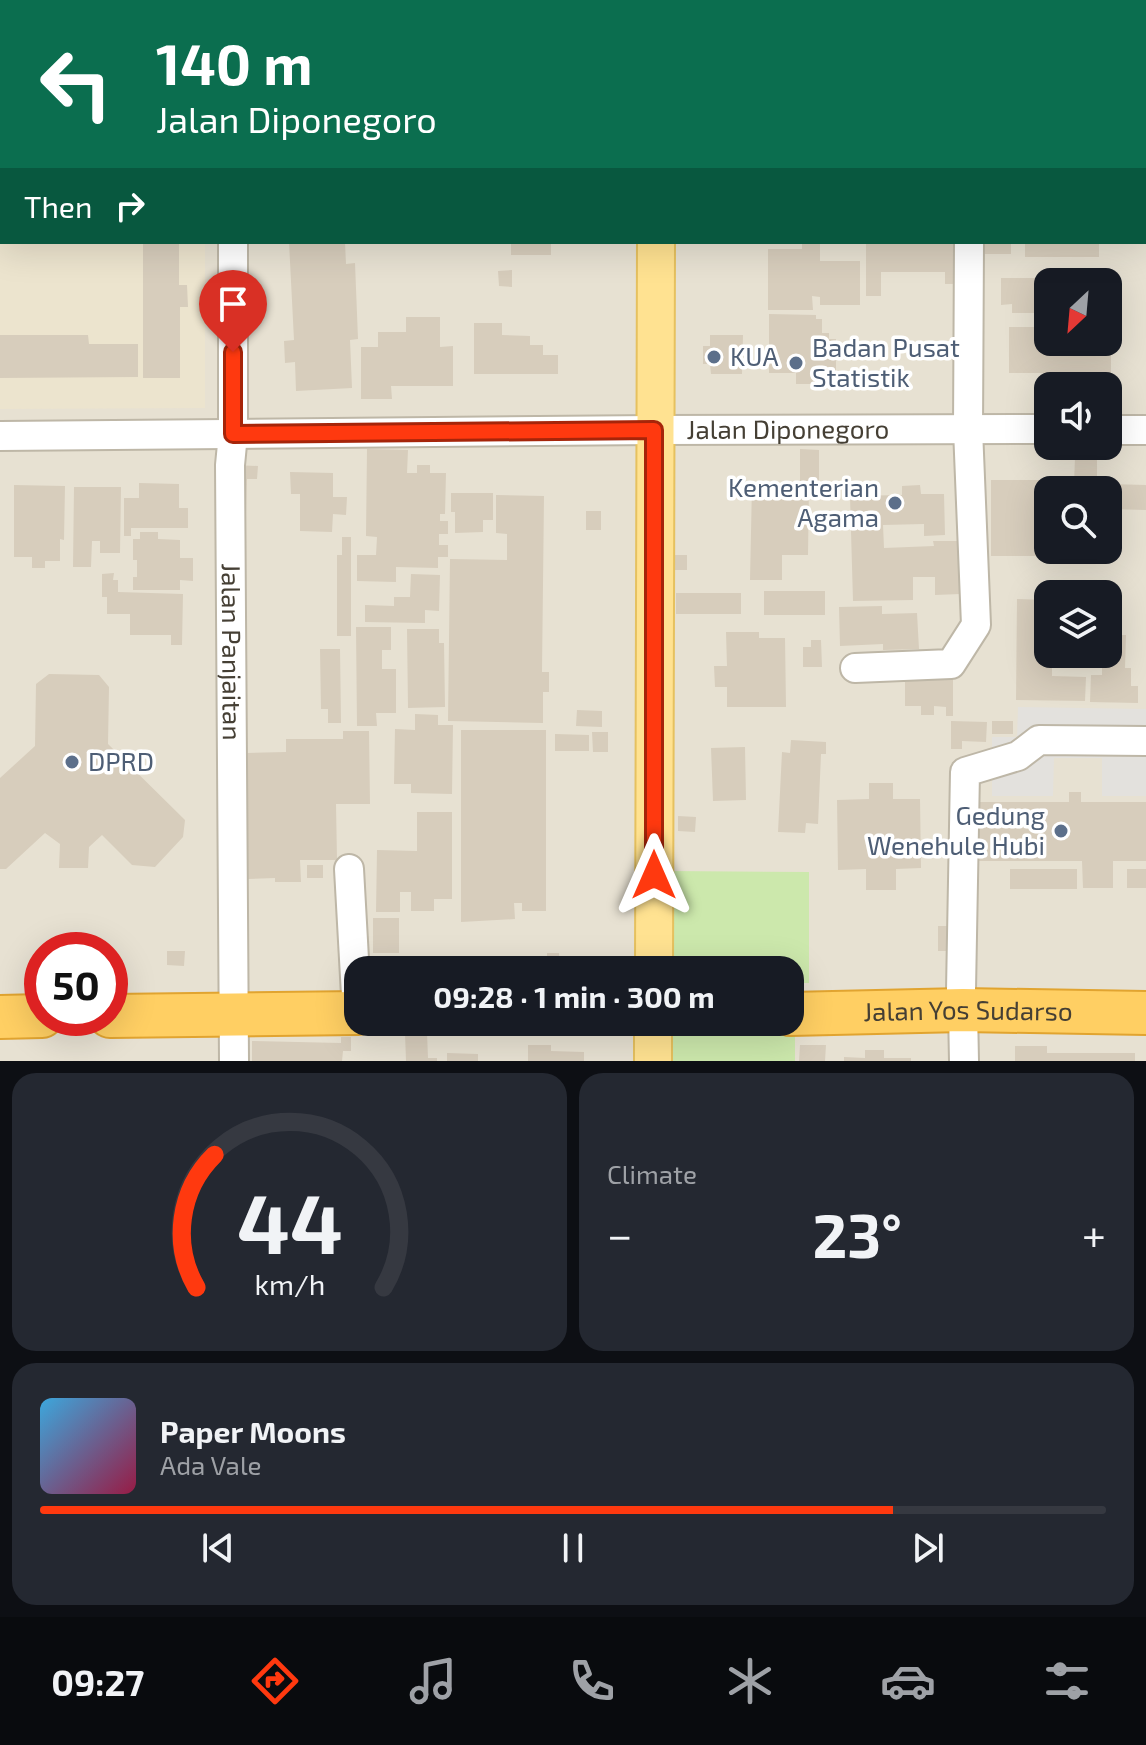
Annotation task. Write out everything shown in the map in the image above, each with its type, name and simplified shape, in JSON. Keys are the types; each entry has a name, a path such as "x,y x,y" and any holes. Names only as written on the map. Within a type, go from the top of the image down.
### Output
{"highway":[{"name":"Jalan Yos Sudarso","path":"804,991 1146,1013"},
{"name":"Jalan Yos Sudarso","path":"804,1013 962,1000 1146,991"},
{"path":"0,995 24,995"},
{"path":"128,996 234,1005"},
{"path":"128,1014 234,1005 344,1004"},
{"path":"0,1017 24,1016"}],"main road":[{"path":"654,956 656,244"},
{"path":"653,1036 653,1061"}],"street":[{"name":"Jalan Panjaitan","path":"233,244 233,434 230,481 234,1061"},
{"path":"855,668 951,664 976,625 968,429 969,244"},
{"name":"Jalan Diponegoro","path":"0,436 1034,429"},
{"path":"1122,430 1146,430"},
{"path":"964,1061 965,772 1018,756 1039,740 1146,741"},
{"path":"349,869 354,956"}],"shaded area":[{"path":"0,244 1146,244 1146,1061 0,1061"},
{"path":"0,244 205,244 205,408 0,409"},
{"path":"1018,707 1146,709 1146,796 1102,796 1102,758 1054,758 1053,796 992,796 992,737 1017,737"}],"green space":[{"path":"667,871 809,872 809,983 804,983 804,956 667,956"},
{"path":"668,1036 795,1036 795,1061 664,1061"}],"building":[{"path":"143,244 179,244 179,285 187,285 188,307 180,307 180,378 143,378"},
{"path":"289,244 345,244 346,264 355,263 358,339 350,340 352,388 296,391 295,362 285,363 284,341 294,340"},
{"path":"511,244 551,244 551,255 511,255"},
{"path":"802,244 820,244 820,261 860,261 860,305 820,305 820,297 812,296 813,310 768,310 768,249 802,249"},
{"path":"866,244 957,244 959,284 945,284 945,272 881,272 881,296 866,296"},
{"path":"978,244 1011,244 1011,254 978,254"},
{"path":"1025,244 1099,244 1099,257 1025,257"},
{"path":"512,270 512,287 499,286 498,271"},
{"path":"1001,278 1034,278 1034,313 1012,313 1012,304 1001,305"},
{"path":"769,314 816,315 816,319 822,319 822,333 829,333 829,339 836,339 836,374 818,374 817,384 796,384 796,373 769,373"},
{"path":"406,317 440,317 440,347 453,346 453,386 391,386 392,399 361,399 361,347 378,347 378,332 406,332"},
{"path":"474,323 502,323 502,335 530,336 530,345 543,345 543,355 558,355 558,374 474,374"},
{"path":"1009,327 1034,327 1034,356 1111,356 1111,372 1009,373"},
{"path":"0,335 88,335 89,344 138,344 138,377 0,378"},
{"path":"710,335 743,335 742,374 711,374 710,364 703,364 703,346 710,346"},
{"path":"367,449 408,450 407,473 417,473 417,465 430,465 430,473 446,473 445,514 440,514 440,521 448,521 448,534 439,534 439,545 448,545 448,557 438,557 438,568 396,567 396,582 357,581 357,555 376,555 377,537 366,536"},
{"path":"800,449 819,450 819,481 800,481"},
{"path":"1075,460 1097,460 1097,476 1074,476"},
{"path":"235,465 258,466 257,479 247,479 246,513 234,512"},
{"path":"290,472 333,473 333,497 347,497 346,515 333,514 332,532 300,531 300,494 291,494"},
{"path":"991,480 1034,480 1034,556 991,556"},
{"path":"139,483 179,484 179,508 188,508 188,528 131,528 131,536 124,536 124,498 139,498"},
{"path":"1122,484 1146,485 1146,510 1122,509"},
{"path":"14,485 65,486 64,540 60,539 60,561 45,561 45,568 32,568 32,557 14,557"},
{"path":"752,485 809,486 808,555 782,555 782,580 750,580"},
{"path":"920,485 921,494 944,494 945,535 924,536 924,524 883,525 884,548 934,546 933,541 959,541 960,594 935,595 935,577 913,577 913,600 853,601 850,496 902,495 902,486"},
{"path":"74,487 121,487 120,553 100,553 100,541 92,541 91,567 73,567"},
{"path":"451,493 493,493 493,520 483,520 483,532 455,533"},
{"path":"496,495 544,496 542,672 549,672 549,692 543,692 543,723 448,721 450,559 507,560 507,534 496,533"},
{"path":"586,511 601,511 601,530 586,530"},
{"path":"140,532 158,532 158,539 180,540 180,558 193,558 193,581 180,580 180,590 133,590 137,560 133,560 133,539 140,539"},
{"path":"342,537 351,537 351,636 337,636 337,555 342,555"},
{"path":"675,555 687,555 687,570 675,570"},
{"path":"114,573 113,580 118,580 118,592 183,594 182,645 171,645 171,635 130,635 130,614 107,614 107,597 102,597 102,574"},
{"path":"411,574 440,575 439,611 425,610 425,623 365,622 365,605 394,606 394,597 410,597"},
{"path":"764,591 825,591 825,615 764,615"},
{"path":"676,593 741,593 741,614 676,614"},
{"path":"1017,599 1034,600 1034,668 1052,668 1052,676 1086,677 1085,701 1016,700"},
{"path":"882,606 882,614 917,613 919,649 883,650 883,644 840,646 839,607"},
{"path":"356,627 391,627 391,650 382,650 382,669 396,669 396,713 376,713 377,726 357,726"},
{"path":"407,629 439,629 439,643 444,643 445,707 408,708"},
{"path":"726,632 759,632 759,638 785,638 786,707 727,707 727,687 715,687 714,666 727,666"},
{"path":"1122,635 1126,635 1125,668 1131,668 1131,686 1138,686 1138,703 1090,702 1091,675 1102,675 1102,668 1122,668"},
{"path":"811,640 821,640 822,667 803,667 803,647 811,647"},
{"path":"320,649 340,649 341,723 328,723 328,709 321,709"},
{"name":"DPRD","path":"49,674 99,675 109,687 108,744 185,820 183,837 155,867 132,865 102,835 89,847 88,868 59,868 60,844 45,833 6,869 0,869 0,778 35,746 36,684"},
{"path":"905,676 953,676 953,716 946,716 946,707 934,706 934,715 921,715 921,706 905,706"},
{"path":"577,710 602,711 602,727 576,726"},
{"path":"415,714 438,715 438,725 453,725 452,794 411,793 411,784 394,784 395,729 415,730"},
{"path":"951,721 987,722 986,742 962,741 962,749 951,749"},
{"path":"992,721 1013,721 1013,734 992,734"},
{"path":"461,730 546,730 546,911 522,911 522,903 514,903 515,919 461,922"},
{"path":"343,731 369,731 370,804 336,804 337,860 300,860 301,882 275,882 275,878 248,879 247,753 286,752 286,739 343,739"},
{"path":"592,732 608,732 608,752 593,752"},
{"path":"555,734 589,735 589,751 555,751"},
{"path":"791,740 826,742 826,754 821,754 818,824 806,823 805,833 778,832 782,752 790,753"},
{"path":"745,747 746,800 713,801 711,748"},
{"path":"869,783 893,783 893,799 920,799 921,868 896,869 896,890 866,890 866,869 838,870 837,800 869,799"},
{"name":"Gedung Wenehule Hubi","path":"1069,792 1081,792 1081,802 1146,802 1146,861 1113,861 1113,888 1083,888 1082,861 976,861 976,802 1069,802"},
{"path":"417,812 452,812 452,899 434,899 434,911 411,911 411,892 400,892 400,912 376,912 377,850 417,851"},
{"path":"678,816 696,817 695,832 678,831"},
{"path":"307,865 323,865 323,878 307,878"},
{"path":"1010,869 1077,869 1077,889 1010,889"},
{"path":"1127,869 1146,869 1146,888 1127,888"},
{"path":"373,918 399,918 399,953 373,953"},
{"path":"938,926 956,926 956,951 938,951"},
{"path":"167,951 185,951 184,966 167,965"},
{"path":"405,1036 427,1036 428,1058 437,1058 437,1061 406,1061"},
{"path":"341,1037 351,1037 351,1051 343,1051 342,1061 252,1061 252,1041 341,1043"},
{"path":"528,1045 551,1045 551,1051 584,1052 584,1061 528,1061"},
{"path":"800,1045 826,1045 825,1061 799,1061"},
{"path":"1015,1046 1047,1046 1047,1053 1135,1053 1135,1061 1015,1061"},
{"path":"865,1050 884,1050 884,1058 911,1058 911,1061 844,1061 844,1057 865,1058"},
{"path":"447,1053 478,1054 478,1061 447,1061"}],"place":[{"name":"KUA","path":"714,357"},
{"name":"Badan Pusat Statistik","path":"796,363"},
{"name":"Kementerian Agama","path":"895,503"},
{"name":"DPRD","path":"72,762"},
{"name":"Gedung Wenehule Hubi","path":"1061,831"}],"route":[{"path":"233,352 233,434 654,430 654,875"}]}
